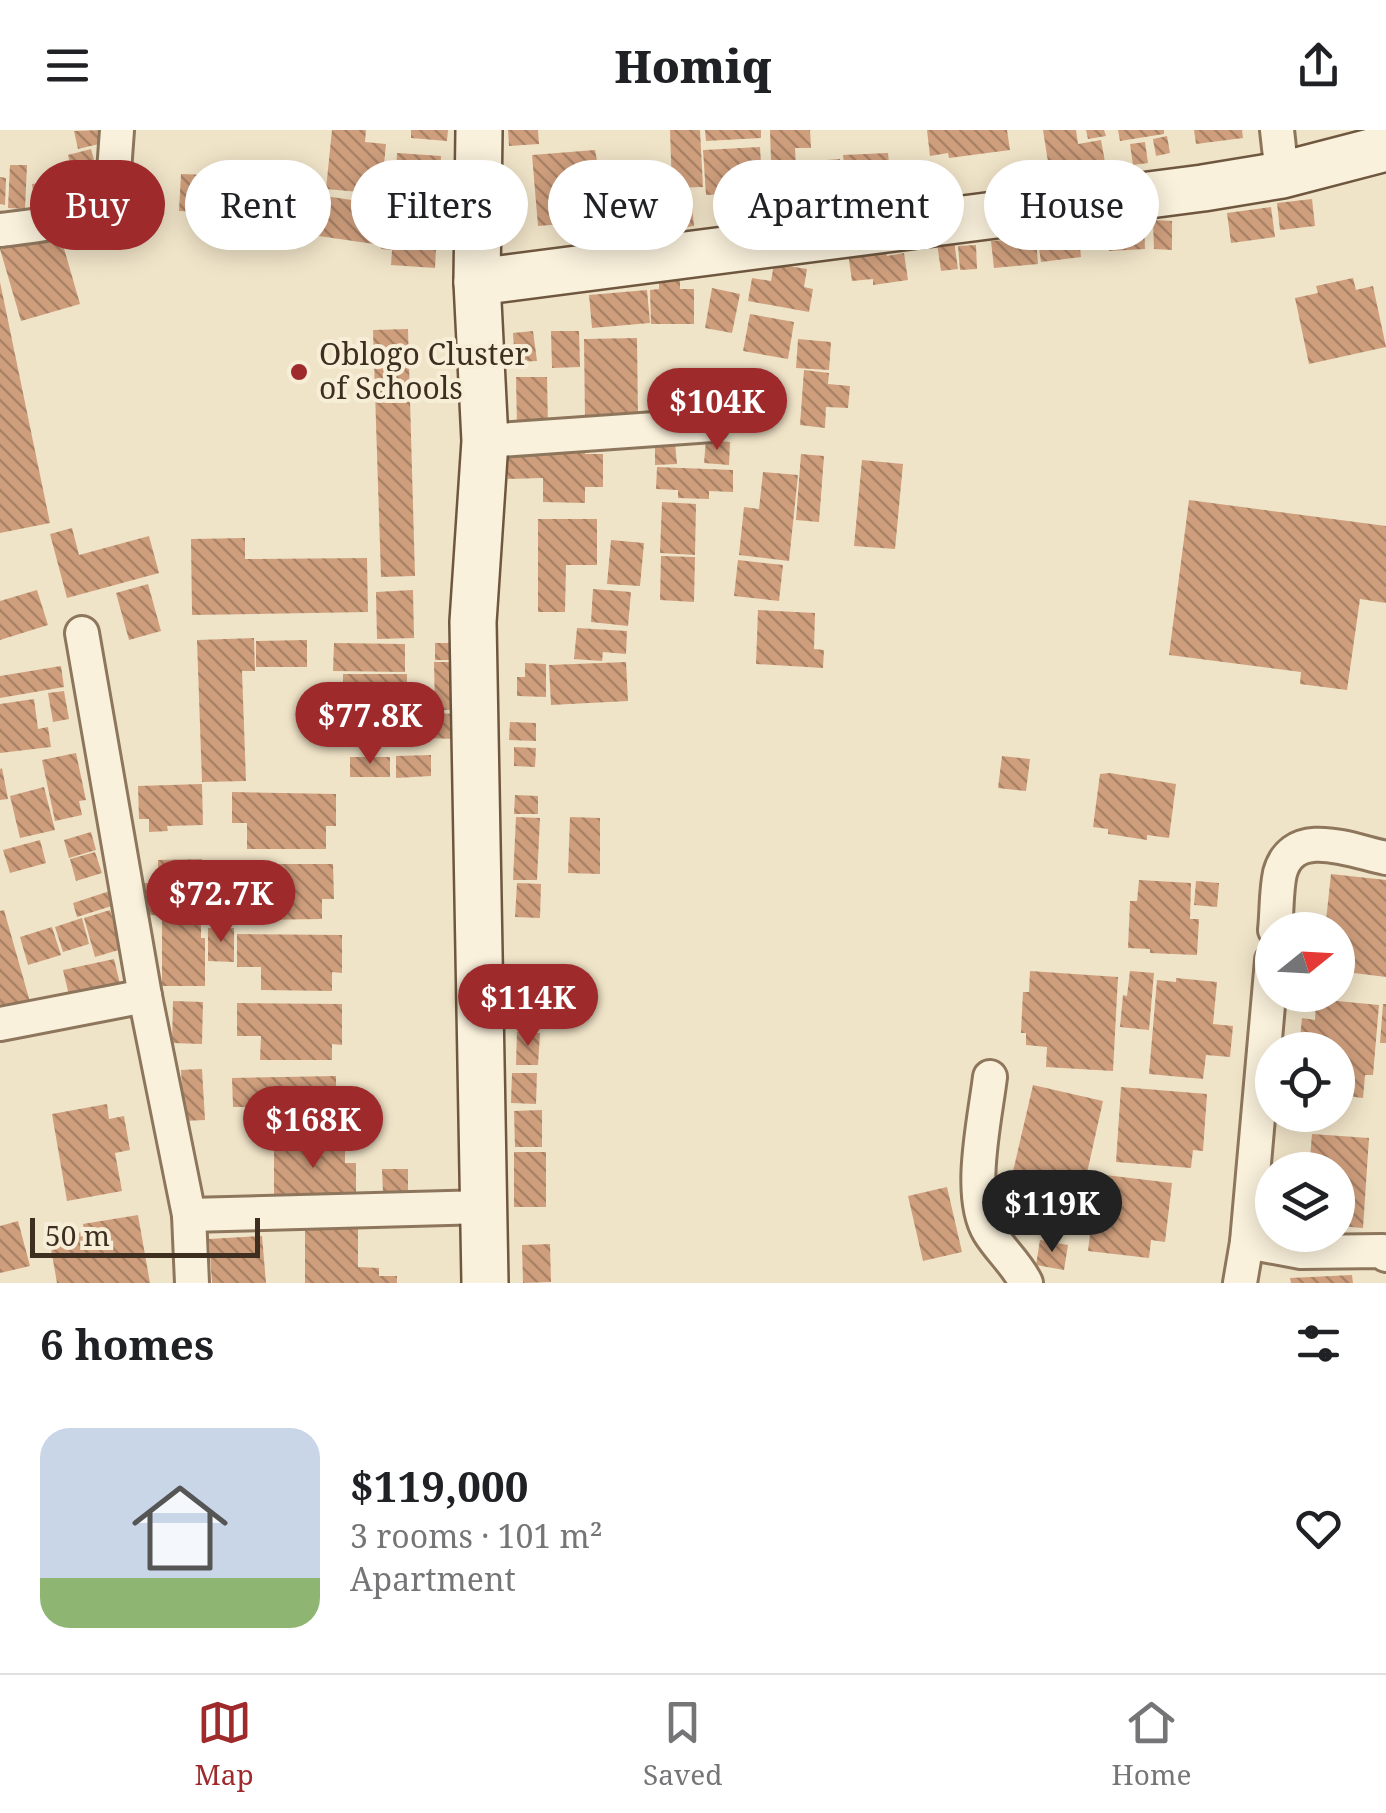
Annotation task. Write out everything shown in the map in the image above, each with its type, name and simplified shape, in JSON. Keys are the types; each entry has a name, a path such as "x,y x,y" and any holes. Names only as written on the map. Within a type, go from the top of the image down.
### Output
{"street":[{"path":"0,230 90,214 112,199 117,130"},
{"path":"479,130 477,282 485,442 473,622 486,1283"},
{"path":"1277,130 1282,175"},
{"path":"477,282 1203,188 1282,175 1386,148"},
{"path":"485,442 712,425"},
{"path":"82,634 189,1215 192,1283"},
{"path":"1277,912 1280,872 1293,850 1312,843 1386,858"},
{"path":"0,1024 146,996"},
{"path":"1240,1283 1248,1242 1268,1012"},
{"path":"990,1077 980,1207 988,1230 1026,1283"},
{"path":"189,1215 485,1207"},
{"path":"1248,1242 1301,1252 1362,1249 1383,1251 1386,1255"}],"building":[{"path":"100,130 103,143 78,149 74,131"},
{"path":"332,130 366,130 365,142 386,144 384,160 351,160 351,191 331,189"},
{"path":"411,130 448,130 447,141 411,138"},
{"path":"508,130 538,130 539,144 509,146"},
{"path":"670,130 700,130 703,187 693,187 693,160 671,160"},
{"path":"705,130 761,130 761,138 706,141"},
{"path":"770,130 810,130 811,148 795,148 796,160 771,160"},
{"path":"927,130 1007,130 1010,150 949,158 948,153 930,156"},
{"path":"1043,130 1076,130 1078,144 1101,140 1105,160 1048,160"},
{"path":"1086,130 1104,130 1106,136 1088,139"},
{"path":"1118,130 1164,130 1164,134 1120,141"},
{"path":"1194,130 1242,130 1243,138 1196,144"},
{"path":"1167,136 1170,153 1156,156 1153,139"},
{"path":"1145,142 1148,160 1132,160 1130,144"},
{"path":"760,147 761,160 713,160 713,195 706,195 703,150"},
{"path":"91,149 94,160 69,160 68,155"},
{"path":"595,150 597,160 548,160 548,225 538,226 532,155"},
{"path":"397,153 441,156 441,160 397,160"},
{"path":"888,153 889,160 843,160 843,155"},
{"path":"10,165 27,165 25,209 8,208"},
{"path":"181,174 185,174 185,211 179,211"},
{"path":"0,177 6,178 5,205 0,204"},
{"path":"331,197 351,200 351,241 331,238"},
{"path":"1312,199 1315,226 1280,230 1277,203"},
{"path":"1271,207 1275,237 1231,243 1227,213"},
{"path":"1159,220 1172,221 1172,250 1159,249"},
{"path":"30,240 30,250 64,250 80,304 21,321 0,249"},
{"path":"976,245 977,269 960,270 958,250 964,250 964,246"},
{"path":"392,250 436,250 435,268 391,265"},
{"path":"938,250 955,250 958,269 941,271"},
{"path":"992,250 1037,250 1038,264 994,268"},
{"path":"1039,250 1080,250 1081,257 1041,262"},
{"path":"848,253 904,253 908,280 873,285 873,279 852,281"},
{"path":"774,264 807,269 804,287 813,289 809,312 748,301 752,278 771,281"},
{"path":"659,276 680,276 680,289 694,289 694,324 651,324 650,290 659,289"},
{"path":"1353,278 1356,290 1373,286 1386,347 1309,364 1295,298 1318,293 1316,286"},
{"path":"0,282 50,523 0,533"},
{"path":"712,288 740,294 732,333 705,328"},
{"path":"647,290 650,323 592,328 589,295"},
{"path":"750,314 794,322 788,359 743,351"},
{"path":"408,329 415,576 381,577 373,330"},
{"path":"533,331 537,361 515,362 513,333"},
{"path":"551,331 579,331 580,367 552,368"},
{"path":"637,338 638,419 585,419 584,339"},
{"path":"798,339 831,342 829,370 796,368"},
{"path":"804,370 829,373 828,384 850,386 848,408 826,407 825,428 800,425"},
{"path":"711,376 717,411 675,417 670,382"},
{"path":"516,377 547,377 548,427 517,427"},
{"path":"706,440 730,442 729,465 704,463"},
{"path":"675,443 677,464 655,465 655,444"},
{"path":"508,450 603,454 603,487 585,487 585,503 543,502 543,478 508,479"},
{"path":"801,454 824,456 819,522 796,520"},
{"path":"862,460 903,464 895,549 854,546"},
{"path":"657,467 733,470 733,492 709,491 709,499 678,498 678,490 656,489"},
{"path":"763,472 798,475 789,561 739,555 744,507 759,509"},
{"path":"1189,500 1386,526 1386,603 1360,599 1347,690 1300,684 1301,672 1169,655"},
{"path":"662,502 696,504 695,555 660,553"},
{"path":"538,519 597,519 597,565 566,565 565,612 538,612"},
{"path":"72,528 79,555 149,536 159,573 67,598 50,534"},
{"path":"245,538 245,559 367,558 368,612 192,615 191,539"},
{"path":"611,540 644,543 640,586 607,584"},
{"path":"661,556 695,557 694,602 660,600"},
{"path":"738,560 783,565 779,601 734,596"},
{"path":"148,584 161,631 129,640 116,593"},
{"path":"593,589 631,592 628,626 591,622"},
{"path":"37,590 48,625 0,640 0,601"},
{"path":"413,590 414,638 377,639 376,592"},
{"path":"758,610 815,613 814,649 824,650 823,668 756,664"},
{"path":"577,628 627,631 626,654 603,652 602,661 574,659"},
{"path":"254,638 255,671 242,671 246,781 202,782 197,640"},
{"path":"307,640 307,667 256,667 256,641"},
{"path":"334,643 405,644 405,672 333,671"},
{"path":"435,643 450,643 450,660 435,660"},
{"path":"434,662 458,662 459,710 435,710"},
{"path":"626,662 628,701 551,705 549,665"},
{"path":"525,663 546,664 546,697 517,696 517,677 525,677"},
{"path":"61,666 64,687 0,698 0,676"},
{"path":"343,674 407,674 407,697 343,697"},
{"path":"64,691 69,719 53,722 48,693"},
{"path":"34,699 38,729 48,727 51,747 0,753 0,704"},
{"path":"428,713 457,714 456,739 427,738"},
{"path":"510,722 536,723 536,741 509,740"},
{"path":"514,747 536,748 535,767 514,766"},
{"path":"76,753 86,800 79,801 82,815 55,821 42,760"},
{"path":"431,755 431,776 396,778 396,756"},
{"path":"1002,756 1030,759 1026,791 998,788"},
{"path":"350,757 390,757 390,777 350,777"},
{"path":"0,769 8,799 0,800"},
{"path":"1100,774 1176,784 1169,838 1147,835 1147,840 1108,834 1108,829 1093,827"},
{"path":"202,784 203,825 167,826 168,831 149,832 149,819 139,819 138,786"},
{"path":"44,787 55,830 20,838 10,796"},
{"path":"232,792 336,794 336,826 326,826 326,849 247,849 247,823 232,823"},
{"path":"515,795 538,796 538,814 514,814"},
{"path":"516,817 540,818 537,880 513,880"},
{"path":"570,817 600,818 600,874 568,873"},
{"path":"91,832 96,850 69,858 64,840"},
{"path":"40,840 46,863 10,873 3,850"},
{"path":"95,852 102,873 76,881 70,859"},
{"path":"202,859 202,916 141,915 140,883 158,883 158,860"},
{"path":"227,864 333,864 334,899 322,899 322,919 253,920 252,898 227,898"},
{"path":"1331,874 1386,880 1386,977 1355,973 1355,912 1327,912"},
{"path":"1139,880 1191,883 1190,919 1199,919 1197,955 1128,948 1130,901 1137,901"},
{"path":"1196,881 1219,883 1217,907 1194,905"},
{"path":"517,883 541,884 540,918 515,917"},
{"path":"113,890 118,904 77,917 73,903"},
{"path":"4,910 32,1009 0,1017 0,911"},
{"path":"110,910 122,949 95,957 84,918"},
{"path":"82,918 89,944 63,952 55,927"},
{"path":"162,918 201,919 205,986 162,986"},
{"path":"52,927 61,955 28,965 20,937"},
{"path":"208,928 234,928 234,962 208,961"},
{"path":"237,934 342,935 342,973 332,972 332,991 261,990 261,967 237,967"},
{"path":"114,959 122,992 71,1004 63,970"},
{"path":"511,968 540,969 538,1015 510,1014"},
{"path":"1030,971 1118,977 1113,1071 1046,1067 1047,1047 1026,1045 1026,1033 1021,1033 1023,992 1029,992"},
{"path":"1130,971 1154,973 1149,1030 1120,1027"},
{"path":"1176,978 1217,982 1213,1024 1233,1026 1230,1057 1206,1055 1203,1079 1149,1074 1157,980 1176,982"},
{"path":"173,1001 203,1002 202,1044 172,1043"},
{"path":"237,1003 342,1004 342,1045 332,1044 332,1060 260,1060 261,1036 237,1036"},
{"path":"1355,1003 1379,1005 1373,1075 1365,1075 1363,1098 1355,1097 1355,1032 1301,1032 1302,1018 1315,1020 1315,1012 1355,1012"},
{"path":"1383,1004 1386,1043 1380,1043"},
{"path":"517,1032 540,1033 538,1065 516,1065"},
{"path":"202,1069 205,1120 184,1121 181,1070"},
{"path":"512,1073 537,1073 536,1104 511,1103"},
{"path":"336,1076 336,1113 325,1113 326,1131 254,1132 254,1107 233,1107 232,1078"},
{"path":"1033,1085 1103,1101 1081,1200 1011,1180"},
{"path":"1121,1087 1207,1094 1203,1151 1193,1150 1191,1168 1116,1162"},
{"path":"107,1104 109,1119 124,1116 130,1150 115,1153 122,1191 67,1201 52,1114"},
{"path":"542,1110 542,1147 515,1147 514,1111"},
{"path":"1312,1134 1369,1138 1363,1228 1355,1227 1355,1152 1310,1152"},
{"path":"274,1143 345,1143 345,1163 356,1163 356,1198 274,1197"},
{"path":"514,1152 546,1152 546,1207 514,1207"},
{"path":"382,1169 408,1169 408,1192 383,1193"},
{"path":"1097,1174 1172,1183 1165,1242 1151,1240 1149,1258 1088,1251"},
{"path":"947,1187 962,1252 923,1261 908,1196"},
{"path":"138,1215 150,1283 57,1283 49,1237 84,1232 83,1224"},
{"path":"18,1221 30,1266 0,1273 0,1226"},
{"path":"305,1229 358,1229 358,1267 379,1268 379,1276 397,1276 397,1283 305,1283"},
{"path":"262,1236 266,1283 212,1283 209,1239"},
{"path":"1040,1240 1068,1245 1064,1270 1036,1265"},
{"path":"550,1244 551,1282 523,1283 522,1245"},
{"path":"1352,1275 1353,1283 1291,1283 1290,1278"}],"place":[{"name":"Oblogo Cluster of Schools","path":"299,372"}]}
